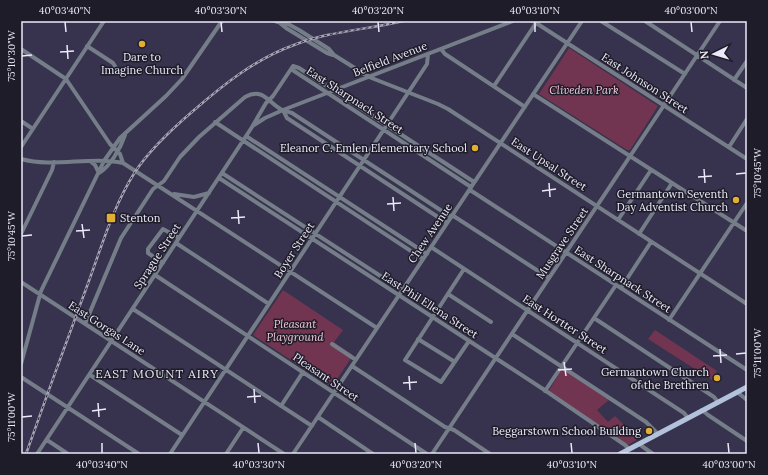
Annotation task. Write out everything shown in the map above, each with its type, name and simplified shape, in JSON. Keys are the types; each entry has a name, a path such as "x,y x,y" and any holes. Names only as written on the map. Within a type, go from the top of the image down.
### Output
{"main road":[{"path":"620,454 747,387"}],"street":[{"path":"21,147 103,21"},
{"path":"21,364 40,295 104,160 112,147 140,118 170,92 182,79 222,21"},
{"name":"East Upsal Street","path":"275,21 282,22 286,28 369,77 445,108 747,304"},
{"name":"Belfield Avenue","path":"252,127 265,118 283,110 513,21"},
{"name":"Chew Avenue","path":"293,454 582,21"},
{"path":"602,21 685,74"},
{"path":"645,21 747,88"},
{"name":"Musgrave Street","path":"432,454 720,21"},
{"path":"494,86 534,22"},
{"name":"East Johnson Street","path":"534,22 747,159"},
{"path":"87,46 113,63 120,74"},
{"path":"21,49 66,79 112,147 120,154 123,163"},
{"path":"441,49 445,54 525,106"},
{"name":"Boyer Street","path":"170,454 427,64 428,54"},
{"path":"734,80 747,61"},
{"name":"East Sharpnack Street","path":"474,182 298,67 294,66 291,69 384,129 566,252 747,370"},
{"name":"Sprague Street","path":"37,454 219,178 252,127 258,115 291,69"},
{"path":"533,94 747,231"},
{"path":"85,324 121,238 153,189 164,181 176,162 189,147 215,122 250,95 261,95 283,110 292,113 549,278"},
{"path":"283,110 287,118 447,223"},
{"path":"729,147 747,119"},
{"path":"21,121 33,129"},
{"path":"215,122 423,259"},
{"path":"99,173 107,167 125,135"},
{"path":"246,136 427,254"},
{"path":"21,159 35,162 104,160 123,163 377,328"},
{"path":"90,161 95,165 99,173"},
{"path":"21,234 52,170 54,162"},
{"path":"618,220 651,170"},
{"name":"East Phil Ellena Street","path":"222,172 402,290"},
{"name":"East Phil Ellena Street","path":"219,178 545,391 629,449"},
{"path":"639,234 672,183"},
{"path":"171,193 194,196 209,192"},
{"path":"670,320 747,203"},
{"path":"163,263 148,252 156,236 163,228 179,238"},
{"path":"621,288 651,242"},
{"path":"176,243 269,304"},
{"name":"East Hortter Street","path":"431,247 684,413 688,418"},
{"path":"464,269 405,360 441,382 469,341"},
{"name":"Pleasant Street","path":"155,275 427,454"},
{"name":"East Gorgas Lane","path":"21,282 284,454"},
{"path":"545,391 578,344 616,285"},
{"path":"448,294 492,322"},
{"path":"133,309 312,426"},
{"path":"594,318 714,397 718,402"},
{"path":"512,334 649,424 658,434"},
{"path":"418,339 455,362"},
{"path":"332,344 356,360"},
{"path":"352,366 490,454"},
{"path":"281,406 303,372"},
{"path":"90,375 182,435"},
{"path":"21,377 139,454"},
{"path":"737,392 747,400"},
{"path":"702,410 747,441"},
{"path":"318,418 373,454"},
{"path":"226,454 243,428"},
{"path":"47,440 68,454"},
{"path":"639,444 653,454"}],"green space":[{"name":"Cliveden Park","path":"569,48 658,106 630,150 627,150 539,94"},
{"name":"Pleasant Playground","path":"283,290 343,330 334,342 353,355 332,387 253,335"},
{"path":"655,330 717,371 712,380 648,339"},
{"path":"562,369 609,400 597,410 608,422 615,416 638,439 628,445 548,392"}],"railway":[{"path":"26,454 110,224 121,197 135,172 147,155 177,125 216,92 253,65 266,58 307,40 403,21"}],"place":[{"name":"Dare to Imagine Church","path":"142,44"},
{"name":"Eleanor C. Emlen Elementary School","path":"475,148"},
{"name":"Germantown Seventh Day Adventist Church","path":"736,200"},
{"name":"Stenton","path":"111,218"},
{"name":"Germantown Church of the Brethren","path":"717,378"},
{"name":"Beggarstown School Building","path":"649,431"}],"district":[{"name":"EAST MOUNT AIRY","path":"157,373"}]}
